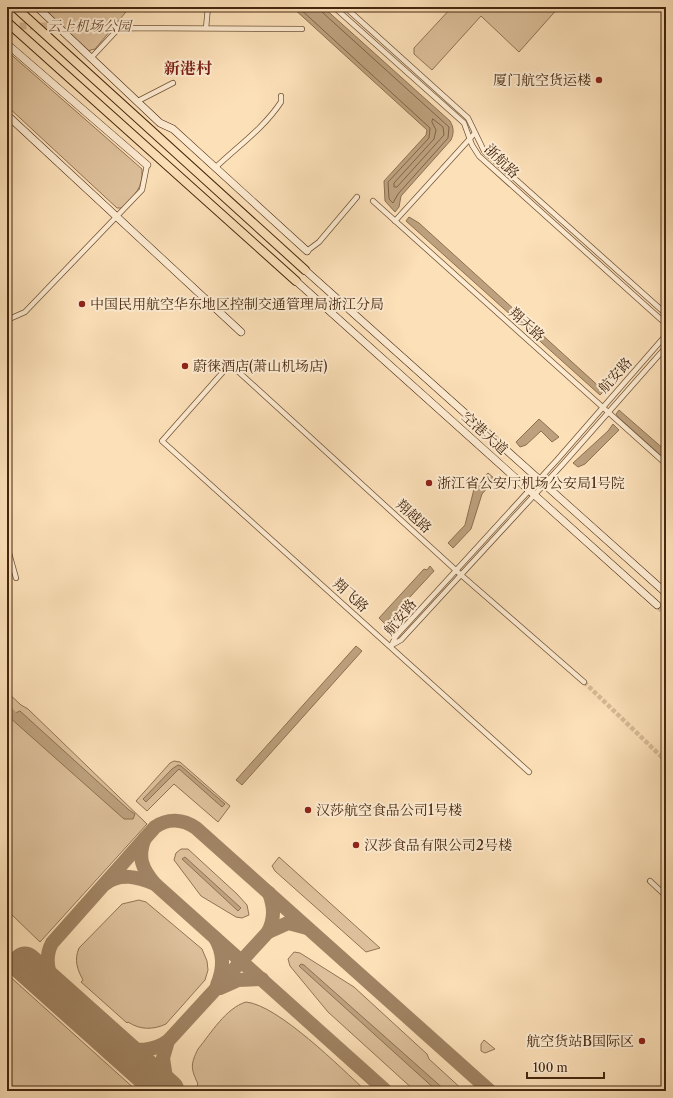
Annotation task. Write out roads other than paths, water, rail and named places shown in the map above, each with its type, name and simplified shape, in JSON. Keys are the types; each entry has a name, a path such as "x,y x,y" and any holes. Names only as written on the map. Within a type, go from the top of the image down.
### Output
{"highway":[{"path":"15,7 305,270"},
{"path":"7,22 296,282"}],"main road":[{"path":"37,7 160,123 173,129 307,251"},
{"path":"47,26 57,26"},
{"path":"7,44 147,165"},
{"path":"7,115 241,332"},
{"name":"空港大道","path":"305,270 666,593"},
{"name":"空港大道","path":"296,282 657,605"}],"street":[{"path":"206,28 208,7"},
{"name":"浙航路","path":"334,7 464,123 470,140 479,156 666,324"},
{"name":"浙航路","path":"345,7 468,118 484,151 666,314"},
{"path":"91,58 119,28 302,29"},
{"path":"138,101 173,83"},
{"path":"216,168 266,122 281,102 280,96"},
{"path":"395,221 475,133"},
{"path":"7,320 25,312 142,190 147,165"},
{"path":"307,251 319,242 357,197"},
{"name":"翔天路","path":"373,201 666,464"},
{"name":"航安路","path":"541,481 602,407 666,335"},
{"name":"航安路","path":"391,646 400,640 531,492 608,412 666,347"},
{"name":"翔飞路","path":"230,364 162,441 529,772"},
{"name":"翔越路","path":"230,364 460,574 584,682"},
{"name":"航安路","path":"391,646 396,636 456,570 531,492"},
{"path":"7,546 16,578"},
{"path":"650,881 666,896"}],"water":[{"path":"292,7 323,7 450,121 453,128 451,140 401,196 399,207 395,212 385,201 384,181 426,135 427,130"},
{"path":"409,217 419,223 604,391 600,395 406,221"},
{"path":"619,410 666,451 666,460 618,417 616,414"},
{"path":"539,419 559,437 552,442 541,431 526,445 520,447 516,442"},
{"path":"613,424 619,430 585,464 578,467 573,463 608,431"},
{"path":"488,473 495,479 482,494 471,529 453,548 448,543 465,525 474,489"},
{"path":"430,566 434,571 385,624 379,618 424,569 427,570"},
{"path":"356,646 362,651 242,785 236,780"},
{"path":"20,711 135,814 133,819 124,819 8,716"},
{"path":"178,765 225,804 222,807 179,769 146,802 143,799 172,769"},
{"path":"185,857 241,908 238,911 182,859"},
{"path":"301,964 304,965 446,1091 437,1091 299,966"}],"waterway":[{"path":"7,707 18,718"}],"tunnel":[{"path":"9,26 47,26"},
{"path":"657,605 666,613"},
{"path":"584,682 666,761"}],"place":[{"name":"厦门航空货运楼","path":"599,80"},
{"name":"中国民用航空华东地区控制交通管理局浙江分局","path":"82,304"},
{"name":"蔚徕酒店(萧山机场店)","path":"185,366"},
{"name":"浙江省公安厅机场公安局1号院","path":"429,483"},
{"name":"汉莎航空食品公司1号楼","path":"308,810"},
{"name":"汉莎食品有限公司2号楼","path":"356,845"},
{"name":"航空货站B国际区","path":"642,1041"}],"district":[{"name":"新港村","path":"188,68"}],"park label":[{"name":"云上机场公园","path":"89,26"}]}
